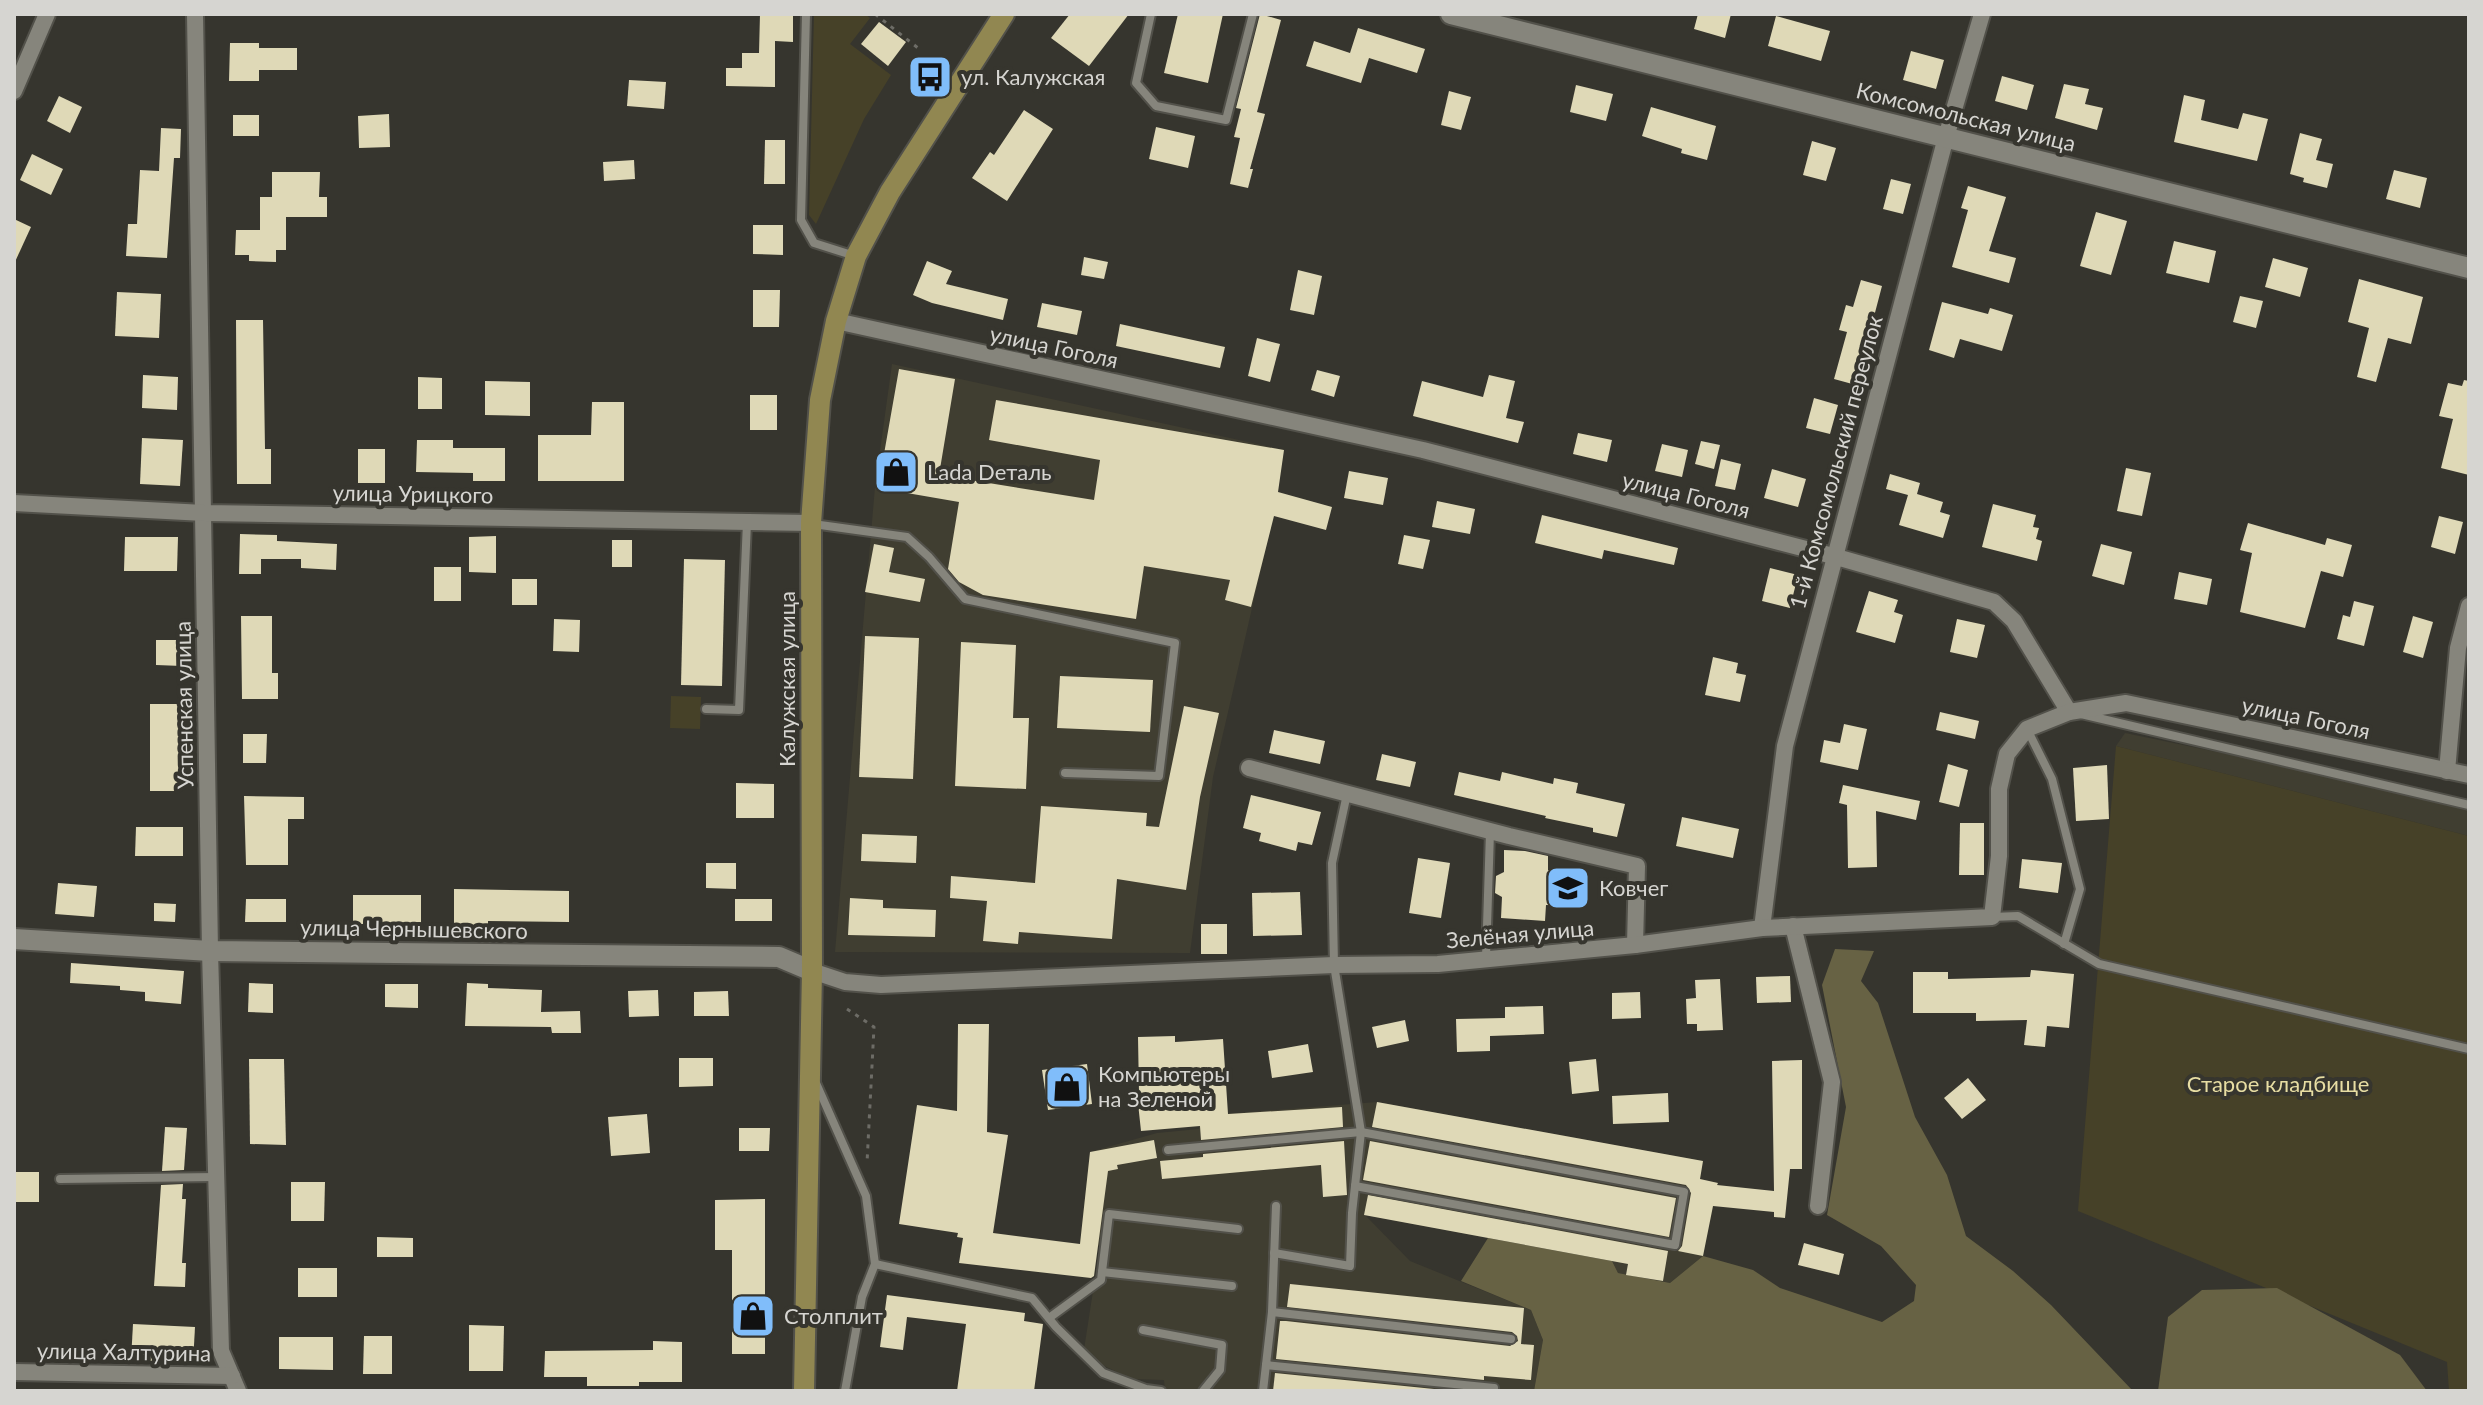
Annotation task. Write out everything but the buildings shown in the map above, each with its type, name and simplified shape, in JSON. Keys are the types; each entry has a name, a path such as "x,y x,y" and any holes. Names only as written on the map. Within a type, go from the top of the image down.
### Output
{"main road":[{"name":"Калужская улица","path":"804,1391 812,971 811,523 820,400 836,321 856,256 890,192 1001,17"}],"street":[{"path":"14,91 47,14"},
{"name":"Успенская улица","path":"195,14 210,951 221,1351 235,1384"},
{"name":"Комсомольская улица","path":"1451,14 2469,268"},
{"name":"1-й Комсомольский переулок","path":"1762,928 1785,746 1833,556 1982,14"},
{"name":"улица Гоголя","path":"836,321 1423,450 1833,556 1994,602 2014,621 2069,712 2126,703 2469,775"},
{"name":"улица Урицкого","path":"14,503 204,513 811,523"},
{"path":"2447,771 2458,648 2469,606"},
{"path":"1992,917 1999,856 1999,789 2007,754 2027,729 2069,712"},
{"path":"1249,768 1490,832 1637,866 1635,945"},
{"name":"Зелёная улица","path":"812,971 845,982 881,985 1334,965 1438,964 1635,945 1762,928 1992,917"},
{"path":"1793,926 1832,1082 1818,1206"},
{"name":"улица Чернышевского","path":"14,939 210,951 779,957 812,971"},
{"name":"улица Халтурина","path":"14,1372 235,1384"}],"lane":[{"path":"806,14 801,220 814,243 856,256"},
{"path":"1151,14 1136,83 1156,106 1226,120 1253,14"},
{"path":"706,709 739,710 747,522"},
{"path":"811,523 907,537 929,557 965,599 1175,643 1159,776 1065,773"},
{"path":"2069,712 2469,805"},
{"path":"2027,729 2052,779 2080,889 2064,944"},
{"path":"1274,1253 1350,1266 1361,1132 1334,965 1332,863 1347,794"},
{"path":"1486,958 1490,832"},
{"path":"1992,917 2018,916 2099,964 2469,1049"},
{"path":"810,1070 866,1196 875,1264 862,1297 845,1391"},
{"path":"1168,1150 1361,1132 1684,1192 1675,1245 1355,1186"},
{"path":"60,1179 216,1177"},
{"path":"1263,1391 1272,1312 1276,1206"},
{"path":"1049,1318 1101,1280 1109,1214 1238,1229"},
{"path":"875,1264 1032,1298 1103,1373 1146,1389 1161,1391"},
{"path":"1102,1272 1232,1286"},
{"path":"1272,1312 1511,1339"},
{"path":"1143,1330 1222,1345 1220,1370 1203,1391"},
{"path":"1266,1365 1494,1388"}],"path":[{"path":"875,14 918,48"}],"shaded area":[{"path":"892,364 1284,450 1271,526 1213,777 1190,953 835,952 875,487"},
{"path":"2125,733 2469,804 2469,836 2116,746"},
{"path":"1835,949 1874,951 1861,981 1878,1003 1915,1117 1947,1175 1966,1236 2013,1271 2051,1305 2133,1391 1534,1391 1543,1340 1531,1310 1461,1281 1488,1238 1612,1261 1618,1273 1670,1283 1703,1256 1753,1270 1780,1288 1882,1322 1914,1301 1916,1285 1881,1246 1827,1215 1846,1107 1822,985"},
{"path":"1377,1102 1703,1161 1700,1179 1718,1183 1703,1256 1670,1283 1618,1273 1612,1261 1365,1215 1410,1261 1531,1310 1543,1340 1534,1391 1165,1391 1164,1380 1132,1379 1083,1356 1100,1246 1080,1244 1090,1152 1157,1133 1199,1129 1199,1116"},
{"path":"2277,1288 2400,1355 2427,1391 2158,1391 2168,1317 2202,1290"}],"green space":[{"path":"814,14 865,14 870,18 850,44 891,75 864,119 816,224 809,215"},
{"path":"671,696 701,697 700,729 670,728"},
{"name":"Старое кладбище","path":"2116,746 2469,836 2469,1391 2449,1391 2447,1362 2078,1211"}],"place":[{"name":"ул. Калужская","path":"930,77"},
{"name":"Lada Dеталь","path":"896,472"},
{"name":"Ковчег","path":"1568,888"},
{"name":"Компьютеры на Зеленой","path":"1067,1087"},
{"name":"Столплит","path":"753,1316"}]}
